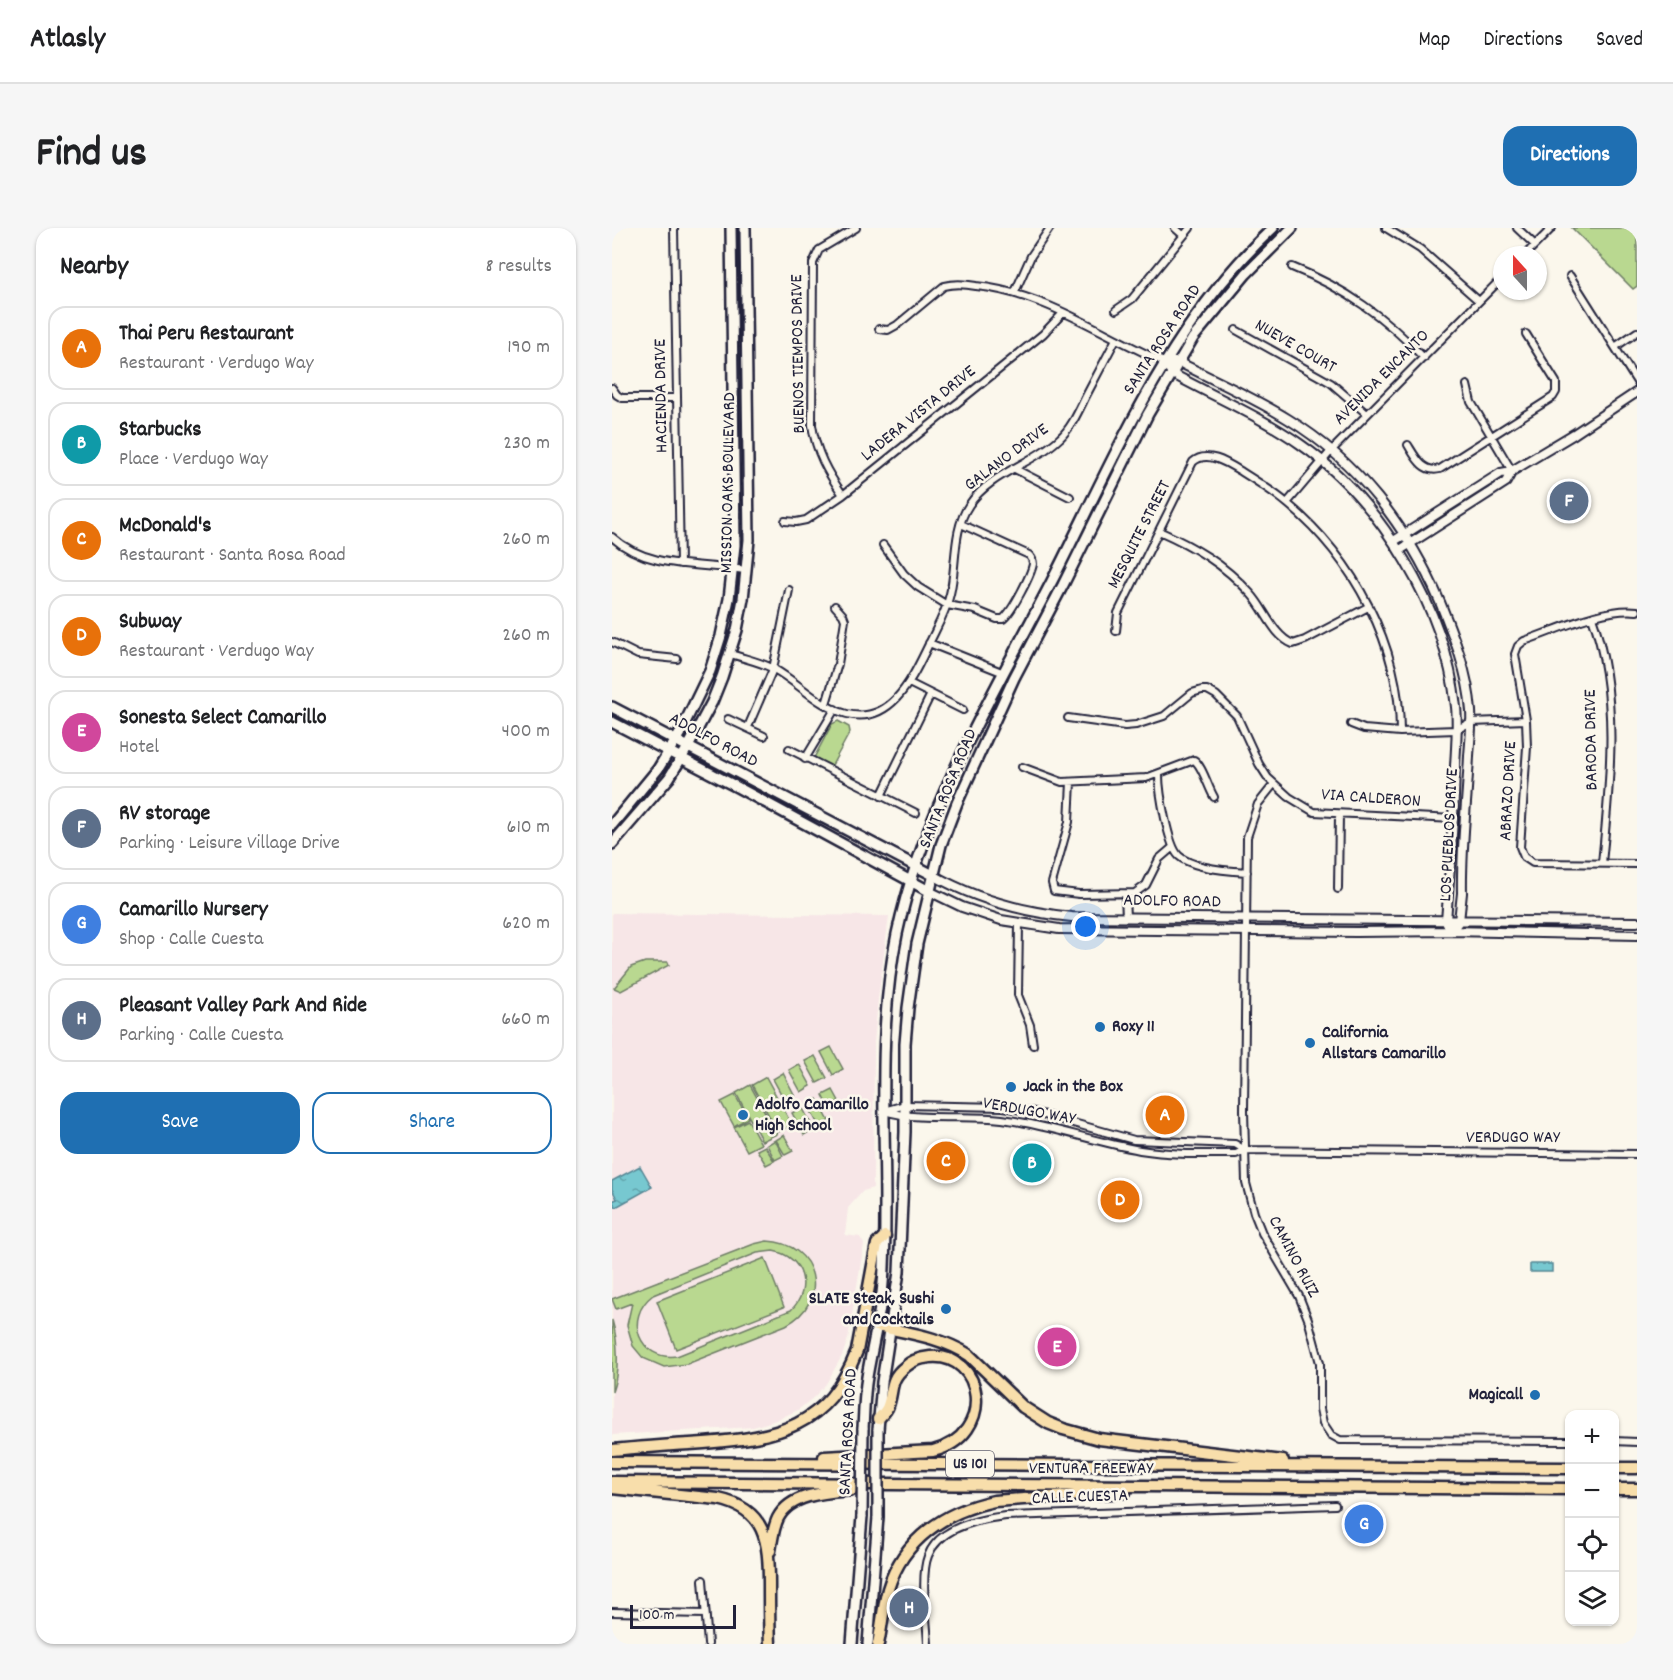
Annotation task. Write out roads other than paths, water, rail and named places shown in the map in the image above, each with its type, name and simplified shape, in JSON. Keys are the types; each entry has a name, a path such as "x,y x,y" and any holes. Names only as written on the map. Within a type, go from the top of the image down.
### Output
{"highway":[{"path":"612,1450 756,1438 780,1432 811,1415 828,1400 851,1367 857,1351 877,1244 885,1236"},
{"path":"877,1326 947,1342 959,1348 969,1354 1023,1407 1048,1423 1063,1429 1099,1439 1328,1467"},
{"path":"772,1463 852,1454 942,1449 963,1435 974,1417 976,1399 972,1382 958,1364 949,1359 937,1356 912,1361 894,1379 887,1409 878,1424"},
{"name":"VENTURA FREEWAY","path":"612,1462 1565,1468"},
{"path":"1619,1468 1637,1468"},
{"name":"VENTURA FREEWAY","path":"612,1482 1565,1489"},
{"path":"769,1560 777,1521 784,1510 797,1501 835,1492 910,1485"},
{"path":"878,1644 888,1588 895,1572 912,1545 933,1525 946,1517 975,1505 994,1501 1097,1495 1184,1486"},
{"path":"612,1488 718,1499 741,1506 756,1520 763,1532 769,1560 770,1644"},
{"path":"1619,1489 1637,1489"}],"main road":[{"name":"MISSION OAKS BOULEVARD","path":"612,825 658,769 675,741 710,671 720,636 733,568 735,544 731,228"},
{"name":"MISSION OAKS BOULEVARD","path":"612,844 669,778 682,759 712,702 731,654 742,599 749,540 745,228"},
{"name":"SANTA ROSA ROAD","path":"852,1644 862,1516 866,1380 877,1326 884,1271 884,1111 888,998 897,937 911,881 941,799 1140,405 1164,362 1214,293 1250,250 1273,228"},
{"name":"SANTA ROSA ROAD","path":"868,1644 878,1517 878,1424 900,1259 905,1044 908,1008 915,952 941,845 957,803 1014,678 1148,414 1193,338 1246,273 1292,228"},
{"name":"ADOLFO ROAD","path":"612,707 933,875"},
{"name":"ADOLFO ROAD","path":"612,722 929,891"}],"street":[{"name":"HACIENDA DRIVE","path":"674,228 680,564"},
{"name":"BUENOS TIEMPOS DRIVE","path":"843,495 828,474 821,459 815,445 812,424 813,259 819,250 855,228"},
{"path":"1015,292 1031,256 1050,228"},
{"path":"1175,228 1183,235"},
{"path":"1116,310 1132,299 1190,228"},
{"path":"1386,228 1420,249 1479,302"},
{"path":"1517,228 1535,245 1552,228"},
{"path":"1292,267 1316,277 1362,303 1383,318 1424,358"},
{"path":"1570,276 1637,382"},
{"name":"LOS PUEBLOS DRIVE","path":"879,329 888,330 897,325 945,286 953,283 1015,292 1045,302 1164,362 1179,362 1261,403 1290,420 1331,451 1369,488 1411,543 1430,580 1464,667 1471,722 1459,921 1451,931 1446,921 1454,819 1456,730 1454,694 1439,636 1400,550 1353,491 1322,461 1276,428 1173,374 1164,362"},
{"name":"AVENIDA ENCANTO","path":"1287,503 1331,451 1493,287"},
{"name":"LADERA VISTA DRIVE","path":"785,521 806,520 843,495 1043,334 1063,313"},
{"name":"NUEVE COURT","path":"1236,330 1331,383 1367,414"},
{"path":"1615,347 1637,332"},
{"path":"1408,445 1424,467 1436,470 1548,402 1556,392 1556,382 1526,334"},
{"name":"GALANO DRIVE","path":"731,654 773,669 826,704 858,716 878,711 893,703 909,683 947,605 961,524 971,502 993,482 1062,437 1116,339"},
{"path":"1467,386 1471,402 1512,471"},
{"path":"612,388 622,398 676,398"},
{"path":"1394,541 1502,473 1512,471 1574,434 1637,392"},
{"name":"MESQUITE STREET","path":"1116,631 1118,613 1193,462 1201,456 1209,456 1231,465 1287,503"},
{"path":"1013,468 1070,496"},
{"path":"1400,550 1506,482 1512,471"},
{"path":"1287,503 1343,562 1368,607 1392,671 1400,713 1400,732"},
{"path":"1440,512 1445,522"},
{"path":"883,545 913,584 947,605 975,610 997,619 1003,619 1011,609 1033,564 1029,555 961,524"},
{"path":"1159,531 1195,548 1213,560 1250,593 1282,637 1293,644 1368,607"},
{"path":"612,537 643,556 680,564 746,570"},
{"path":"748,727 773,669 789,590"},
{"path":"826,704 838,664 845,620 835,606"},
{"path":"1592,617 1623,610 1637,611"},
{"name":"ABRAZO DRIVE","path":"1592,617 1524,641 1518,646 1515,654 1526,720 1527,747 1520,835 1521,852 1533,862 1602,863"},
{"name":"BARODA DRIVE","path":"1592,617 1601,649 1606,681 1611,761 1602,863"},
{"path":"612,642 638,655 677,659"},
{"path":"929,643 1004,673"},
{"path":"909,683 963,710"},
{"name":"VIA CALDERON","path":"1068,718 1125,726 1136,725 1164,716 1192,693 1207,690 1216,695 1237,716 1259,764 1274,784 1289,797 1314,812 1454,819"},
{"path":"881,796 931,694"},
{"path":"805,759 836,709"},
{"path":"728,719 764,736"},
{"path":"1351,724 1364,729 1400,732 1456,730 1471,722 1526,720"},
{"path":"789,749 916,813"},
{"path":"1022,767 1058,782 1071,782 1143,778 1159,775 1190,761 1196,761 1214,797"},
{"path":"1159,775 1165,818 1173,847 1179,856 1222,871 1247,872"},
{"path":"1071,782 1070,822 1052,883 1052,888 1056,892 1135,893 1145,887 1159,859 1173,847"},
{"name":"CAMINO RUIZ","path":"1274,784 1262,797 1247,837 1244,1085 1246,1183 1254,1213 1271,1251 1299,1296 1315,1340 1321,1373 1321,1418 1331,1435 1340,1440 1565,1441"},
{"path":"1338,889 1339,814"},
{"path":"1602,863 1637,864"},
{"name":"ADOLFO ROAD","path":"933,875 970,894 1017,910 1072,917 1637,922"},
{"name":"ADOLFO ROAD","path":"929,891 976,912 1019,924 1079,930 1637,934"},
{"path":"1125,894 1126,918"},
{"path":"1019,924 1018,998 1030,1025 1033,1046"},
{"name":"VERDUGO WAY","path":"884,1111 905,1105 1003,1107 1034,1112 1134,1140 1235,1144 1245,1150"},
{"name":"VERDUGO WAY","path":"884,1111 905,1117 1006,1119 1122,1147 1161,1153 1236,1154 1245,1150 1637,1154"},
{"path":"1619,1442 1637,1442"},
{"name":"CALLE CUESTA","path":"928,1644 925,1585 927,1556 946,1535 976,1521 1006,1516 1335,1505"},
{"path":"703,1580 708,1644"},
{"path":"612,1612 705,1614"}],"water":[{"path":"640,1166 652,1187 616,1207 612,1201 617,1199 612,1189 612,1181"},
{"path":"1530,1264 1552,1264 1552,1272 1530,1272"}],"place":[{"name":"RV storage","path":"1569,501"},
{"name":"Roxy 11","path":"1100,1027"},
{"name":"California Allstars Camarillo","path":"1310,1043"},
{"name":"Jack in the Box","path":"1011,1087"},
{"name":"Adolfo Camarillo High School","path":"743,1115"},
{"name":"Thai Peru Restaurant","path":"1165,1115"},
{"name":"McDonald's","path":"946,1161"},
{"name":"Starbucks","path":"1032,1163"},
{"name":"Subway","path":"1120,1200"},
{"name":"SLATE Steak, Sushi and Cocktails","path":"946,1309"},
{"name":"Sonesta Select Camarillo","path":"1057,1347"},
{"name":"Magicall","path":"1535,1395"},
{"name":"Camarillo Nursery","path":"1364,1524"},
{"name":"Pleasant Valley Park And Ride","path":"909,1608"}]}
